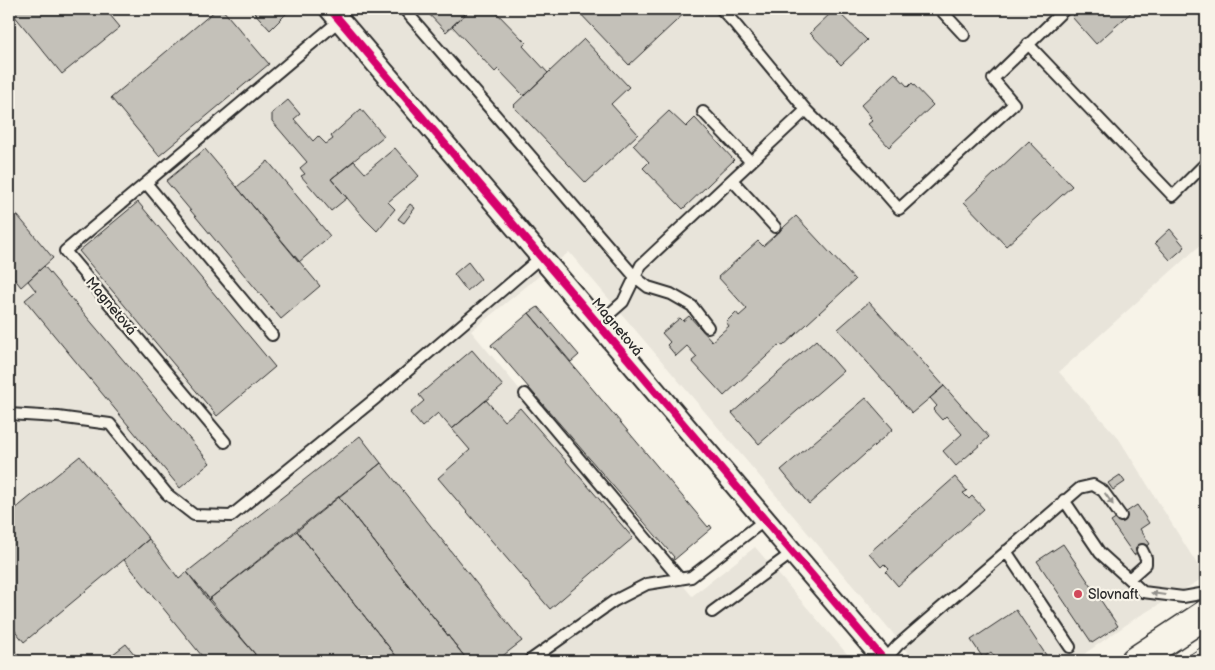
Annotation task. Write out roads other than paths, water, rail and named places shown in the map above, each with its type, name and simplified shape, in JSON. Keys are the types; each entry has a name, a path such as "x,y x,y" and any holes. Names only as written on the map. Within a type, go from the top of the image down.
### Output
{"main road":[{"path":"1135,661 1206,614"}],"street":[{"name":"Magnetová","path":"335,14 884,661"}],"lane":[{"path":"404,9 635,277 648,288 671,294 692,306 708,327"},
{"path":"721,9 806,110 866,171 899,209 1014,104 993,79 1065,9"},
{"path":"940,9 964,35"},
{"name":"Magnetová","path":"225,442 65,251 146,183 335,14"},
{"path":"1028,44 1173,196 1206,163"},
{"path":"598,324 623,302 641,265 806,110"},
{"path":"703,112 751,162"},
{"path":"732,180 775,227"},
{"path":"146,183 272,335"},
{"path":"9,414 58,417 110,424 167,494 194,515 231,516 376,398 541,257"},
{"path":"525,394 680,579"},
{"path":"884,661 898,645 1080,488 1093,485 1103,491 1121,516"},
{"path":"1064,500 1100,552 1143,592 1183,597 1206,593"},
{"path":"529,661 614,602 647,584 691,576 765,520"},
{"path":"1129,579 1146,564 1146,558 1142,550"},
{"path":"1006,551 1070,647"},
{"path":"712,612 792,553"}],"tram line":[{"path":"1180,661 1206,644"},
{"path":"1201,661 1206,658"}],"place":[{"name":"Slovnaft","path":"1078,594"}]}
